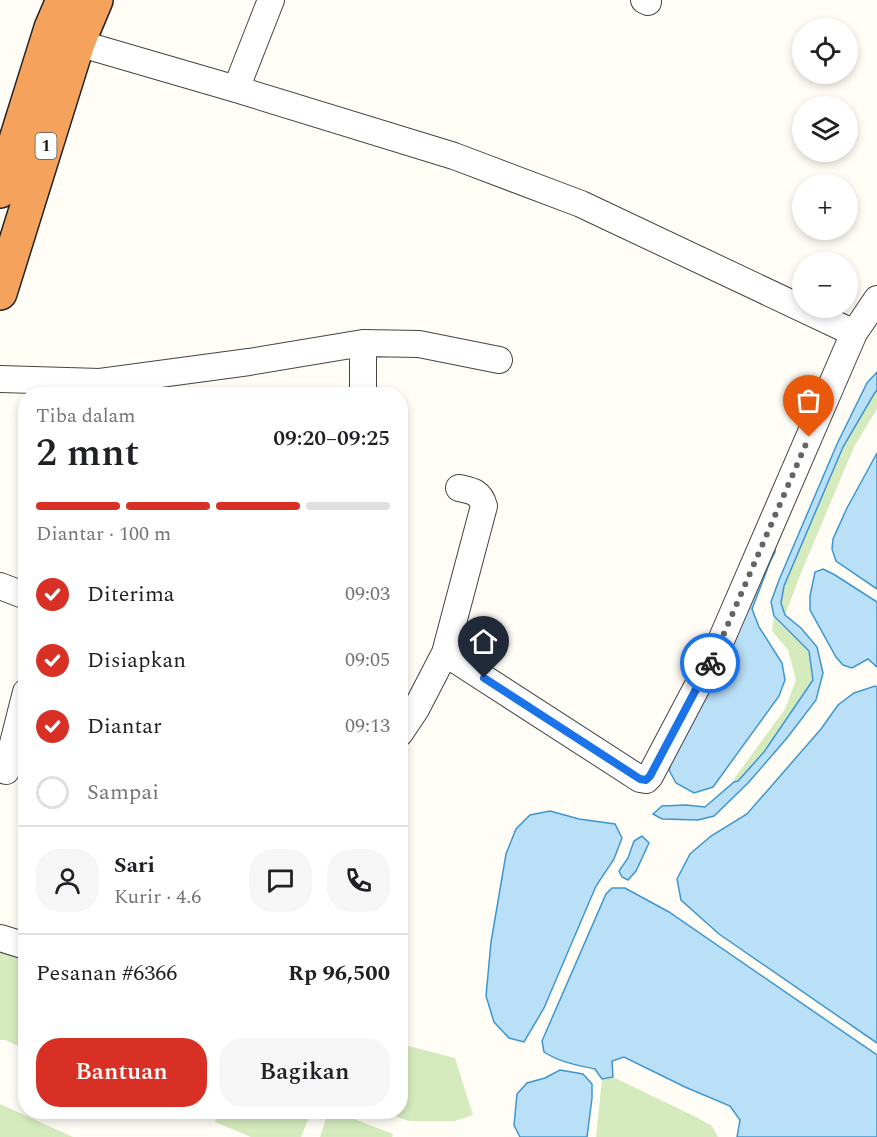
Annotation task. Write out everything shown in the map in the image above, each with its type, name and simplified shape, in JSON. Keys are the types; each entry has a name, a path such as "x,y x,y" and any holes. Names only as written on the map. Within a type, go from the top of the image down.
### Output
{"highway":[{"name":"1","path":"0,293 8,202 64,24 96,0"}],"street":[{"path":"236,89 271,0"},
{"path":"64,24 236,89 454,156 581,204 854,333"},
{"path":"445,653 640,779 646,780 719,645 854,333 877,299"},
{"path":"363,343 363,387"},
{"path":"0,379 100,382 249,362 363,343 419,344 499,360"},
{"path":"408,723 417,710 445,653 484,506 482,498 473,491 459,488"},
{"path":"0,586 18,593"},
{"path":"6,771 18,724"},
{"path":"0,938 18,944"}],"green space":[{"path":"877,390 877,409 854,447 785,615 781,603 784,586 843,447"},
{"path":"774,616 809,651 813,680 764,752 738,781 734,782 785,709 796,680 788,650 772,631"},
{"path":"0,938 18,944 18,1046 0,1040"},
{"path":"408,1046 455,1058 473,1115 455,1121 403,1119 408,1119"},
{"path":"613,1077 712,1126 718,1137 596,1137 602,1079"},
{"path":"0,1104 18,1112 18,1119 33,1119 73,1137 0,1137"},
{"path":"216,1119 308,1119 301,1137 251,1137 215,1122"},
{"path":"326,1119 354,1119 393,1134 392,1137 320,1137"}],"water":[{"path":"877,372 877,390 843,447 784,586 781,603 785,615 801,628 817,647 823,673 816,700 748,783 714,816 698,820 662,819 653,814 662,806 705,807 738,781 764,752 813,680 809,651 774,616 771,602 837,444 867,383"},
{"path":"877,453 877,589 836,561 832,549 833,539 847,508"},
{"path":"773,544 775,552 752,609 759,627 782,663 785,680 779,696 713,787 694,793 676,783 669,770"},
{"path":"823,569 877,602 877,667 868,659 852,668 843,665 836,657 810,610 810,596 815,572"},
{"path":"877,687 877,1043 719,934 681,900 677,879 690,854 711,836 747,814 821,729 838,705 854,693"},
{"path":"550,811 579,819 615,824 622,838 614,859 596,886 544,1008 524,1042 509,1038 494,1022 486,996 491,942 506,854 516,829 530,815"},
{"path":"642,836 649,843 636,871 628,880 622,877 619,871 628,858 634,841"},
{"path":"612,888 625,888 669,912 877,1055 877,1137 737,1137 740,1120 730,1106 624,1057 612,1061 613,1077 602,1079 595,1069 562,1061 544,1052 542,1041 606,894"},
{"path":"560,1070 583,1074 592,1084 587,1137 520,1137 514,1125 517,1094 527,1083 545,1078"}],"way so far":[{"path":"710,663 809,437"}],"route":[{"path":"484,678 640,779 646,780 710,663"}]}
